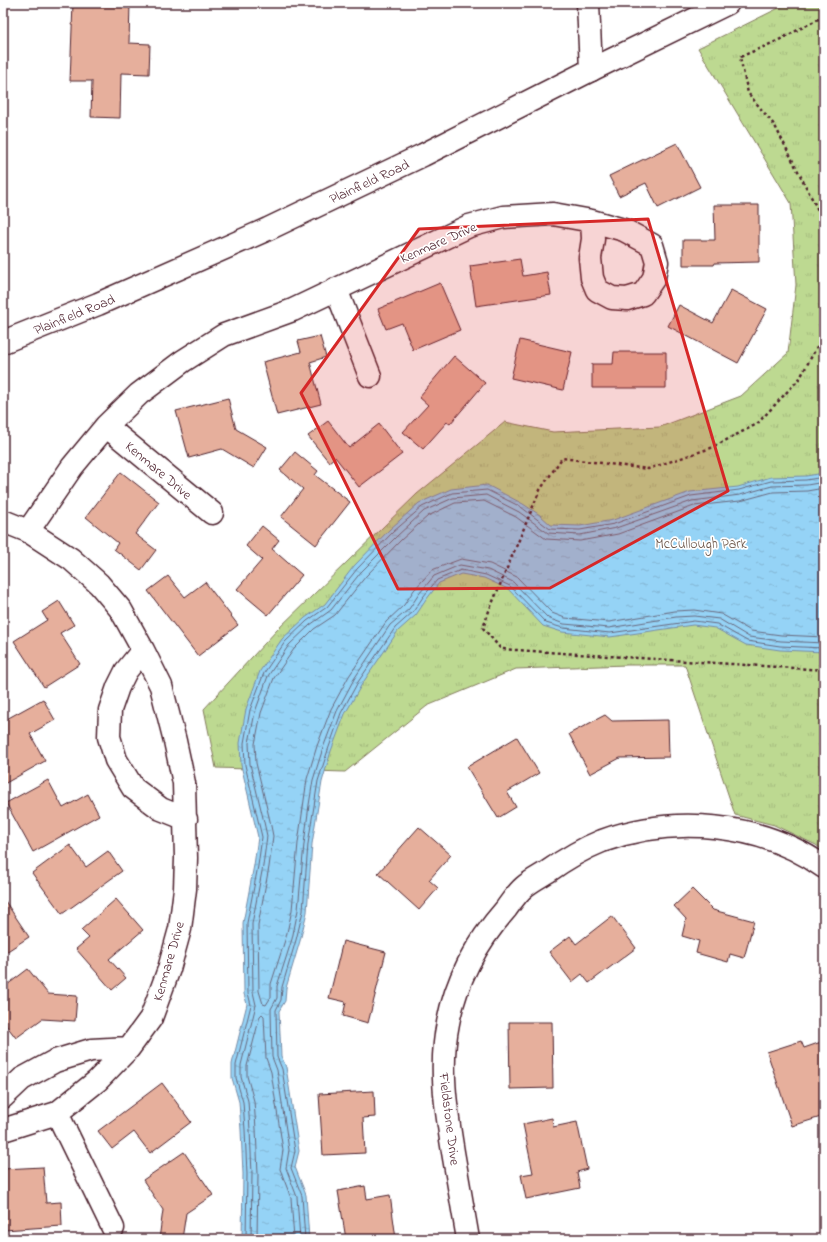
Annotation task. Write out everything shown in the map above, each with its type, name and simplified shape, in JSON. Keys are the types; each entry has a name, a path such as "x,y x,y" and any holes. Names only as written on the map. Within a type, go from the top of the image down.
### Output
{"street":[{"path":"588,3 591,70"},
{"name":"Plainfield Road","path":"3,342 98,304 268,229 423,155 728,3"},
{"name":"Kenmare Drive","path":"28,530 72,467 106,426 139,394 182,361 224,335 294,310 469,226 504,217 553,214 592,221"},
{"path":"336,289 370,376"},
{"name":"Kenmare Drive","path":"106,426 212,513"},
{"name":"Kenmare Drive","path":"3,521 28,530 71,559 99,584 120,610 143,650 161,686 184,783 186,819 185,889 180,929 169,969 151,1018 129,1048 97,1081 57,1113 3,1130"},
{"path":"143,650 126,671 118,687 110,710 109,737 116,760 132,788 161,809 186,819"},
{"name":"Fieldstone Drive","path":"468,1239 446,1108 443,1065 445,1041 452,1003 468,963 480,942 493,924 523,888 562,861 601,842 656,828 678,826 724,828 754,834 785,845 824,867"},
{"path":"3,1097 22,1079 55,1061 91,1050 129,1048"},
{"path":"57,1113 113,1228"}],"path":[{"path":"824,16 777,41 740,57 748,93 775,126 824,222"},
{"path":"824,311 820,341 800,378 757,424 711,448 648,469 562,458 540,490 483,628 501,649 824,670"}],"highlighted area":[{"path":"648,219 728,491 550,588 398,589 301,393 419,229"}],"green space":[{"name":"McCullough Park","path":"789,3 824,3 824,851 816,845 774,825 735,815 685,665 627,665 516,669 427,706 345,772 216,768 204,709 277,630 417,494 505,422 553,432 660,427 741,396 788,353 796,285 791,203 698,48"}],"water":[{"path":"824,473 824,652 780,650 746,645 715,628 693,625 610,637 562,632 543,626 508,589 484,578 461,574 439,583 416,615 398,631 362,684 345,714 331,751 322,782 312,844 307,912 286,988 285,1001 279,1011 281,1056 286,1067 299,1151 295,1167 306,1195 309,1239 242,1239 243,1174 241,1130 239,1102 232,1078 232,1064 247,1004 244,994 243,923 258,837 241,765 240,743 246,709 260,671 282,639 305,618 325,604 354,566 390,529 419,503 451,489 487,485 523,504 540,515 551,525 580,526 613,520 690,492 738,487 771,477 806,476"}],"building":[{"path":"73,3 130,3 129,43 150,44 149,74 121,73 120,118 91,117 92,81 70,81"},
{"path":"677,143 700,187 658,208 646,183 619,196 609,176"},
{"path":"714,205 759,205 759,262 715,263 714,265 683,265 683,240 715,240"},
{"path":"520,259 523,276 547,272 551,295 476,306 470,266"},
{"path":"440,283 460,330 413,350 402,323 386,329 378,309"},
{"path":"731,290 767,309 738,363 668,326 679,305 713,323"},
{"path":"320,336 326,357 310,362 321,404 277,415 263,362 301,352 298,341"},
{"path":"520,340 572,352 563,390 511,378"},
{"path":"614,352 666,352 666,388 592,388 592,364 613,364"},
{"path":"454,356 485,383 450,424 447,422 423,449 403,432 428,405 419,397"},
{"path":"228,398 236,429 267,447 254,468 222,449 189,458 176,411"},
{"path":"328,421 349,448 379,424 402,454 359,487 335,457 329,462 308,436"},
{"path":"295,452 318,471 315,475 350,502 316,545 281,517 303,489 280,470"},
{"path":"121,472 159,502 135,534 156,550 141,570 114,549 118,543 86,517"},
{"path":"262,526 279,540 272,549 302,575 268,615 237,589 262,560 246,546"},
{"path":"168,576 185,597 205,582 238,625 198,656 148,591"},
{"path":"59,601 74,625 60,633 80,664 44,687 14,641 47,620 42,612"},
{"path":"43,699 55,720 30,734 45,761 4,784 3,721"},
{"path":"605,715 612,721 668,720 669,757 620,758 590,774 569,734"},
{"path":"517,737 539,773 507,792 516,807 498,818 467,767"},
{"path":"48,780 63,808 88,794 99,815 33,852 6,803"},
{"path":"419,827 451,855 429,880 438,888 419,910 378,873"},
{"path":"70,845 86,867 108,851 122,871 62,914 32,873"},
{"path":"692,889 713,910 754,921 744,958 730,954 728,962 696,953 699,941 682,936 686,919 674,906"},
{"path":"116,899 143,930 109,959 126,978 112,990 76,949 89,938 81,930"},
{"path":"5,901 29,937 3,954 3,902"},
{"path":"612,916 636,948 589,983 582,974 572,982 549,952 570,936 576,944"},
{"path":"343,941 386,952 368,1023 343,1016 346,1002 329,998"},
{"path":"28,969 48,994 77,996 75,1021 42,1019 16,1038 3,1021 3,988"},
{"path":"509,1022 552,1022 553,1088 510,1089"},
{"path":"801,1041 804,1048 824,1041 824,1116 792,1126 767,1052"},
{"path":"162,1083 191,1122 150,1153 134,1132 112,1149 98,1131"},
{"path":"374,1091 375,1117 363,1118 365,1153 323,1155 319,1094"},
{"path":"552,1118 553,1127 577,1122 587,1169 577,1172 580,1188 526,1199 521,1175 533,1173 523,1124"},
{"path":"184,1152 213,1195 186,1213 182,1239 159,1239 163,1210 143,1180"},
{"path":"43,1167 46,1203 61,1202 62,1226 4,1230 3,1169"},
{"path":"365,1186 367,1199 390,1195 396,1239 346,1239 338,1191"}]}
